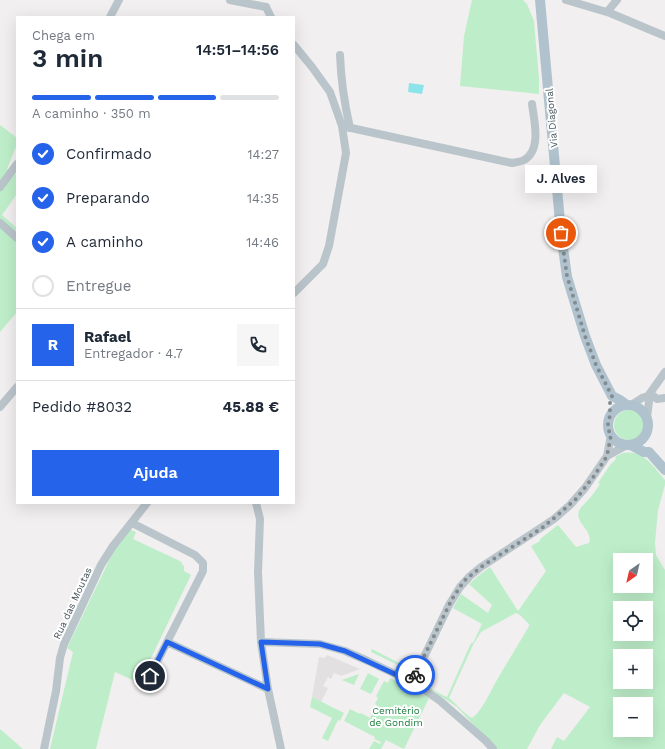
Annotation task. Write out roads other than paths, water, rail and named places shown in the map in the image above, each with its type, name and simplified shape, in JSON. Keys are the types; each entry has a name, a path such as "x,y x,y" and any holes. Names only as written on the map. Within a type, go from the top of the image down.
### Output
{"main road":[{"name":"Via Diagonal","path":"540,0 561,233 567,276 585,336 596,365 612,396"},
{"path":"612,396 629,405 640,408 647,417 649,424 645,437 634,445 621,444 615,440 608,429 610,401 612,396"},
{"path":"610,416 620,406 629,405"},
{"path":"647,433 649,452 665,470"},
{"path":"629,445 644,452 649,452"}],"street":[{"path":"111,16 119,0"},
{"path":"230,0 267,4 271,16"},
{"path":"566,0 607,12 665,36"},
{"path":"607,12 617,0"},
{"path":"295,46 330,92 346,127"},
{"path":"295,292 323,264 329,246 346,153 346,127 340,55"},
{"path":"346,127 512,163 525,160 534,150 536,132 532,104"},
{"path":"0,187 16,165"},
{"path":"0,223 16,237"},
{"path":"629,405 649,395 665,372"},
{"path":"0,407 16,388"},
{"path":"649,395 657,399 665,398"},
{"path":"647,417 649,395"},
{"path":"412,682 452,599 464,581 481,567 542,528 565,510 580,494 607,456 611,435"},
{"path":"607,456 629,445"},
{"name":"Rua das Moutas","path":"44,749 56,691 60,658 64,644 101,565 113,546 146,504"},
{"path":"256,504 260,519 258,572 261,642 268,689 281,749"},
{"path":"132,523 195,555 204,563 203,571 150,676"},
{"path":"167,642 268,689"},
{"path":"261,642 320,644 345,651 412,682 455,713 493,749"}],"water":[{"path":"409,83 424,85 422,94 408,92"}],"place":[{"name":"J. Alves","path":"561,233"}],"park label":[{"name":"Cemitério de Gondim","path":"396,716"}]}
